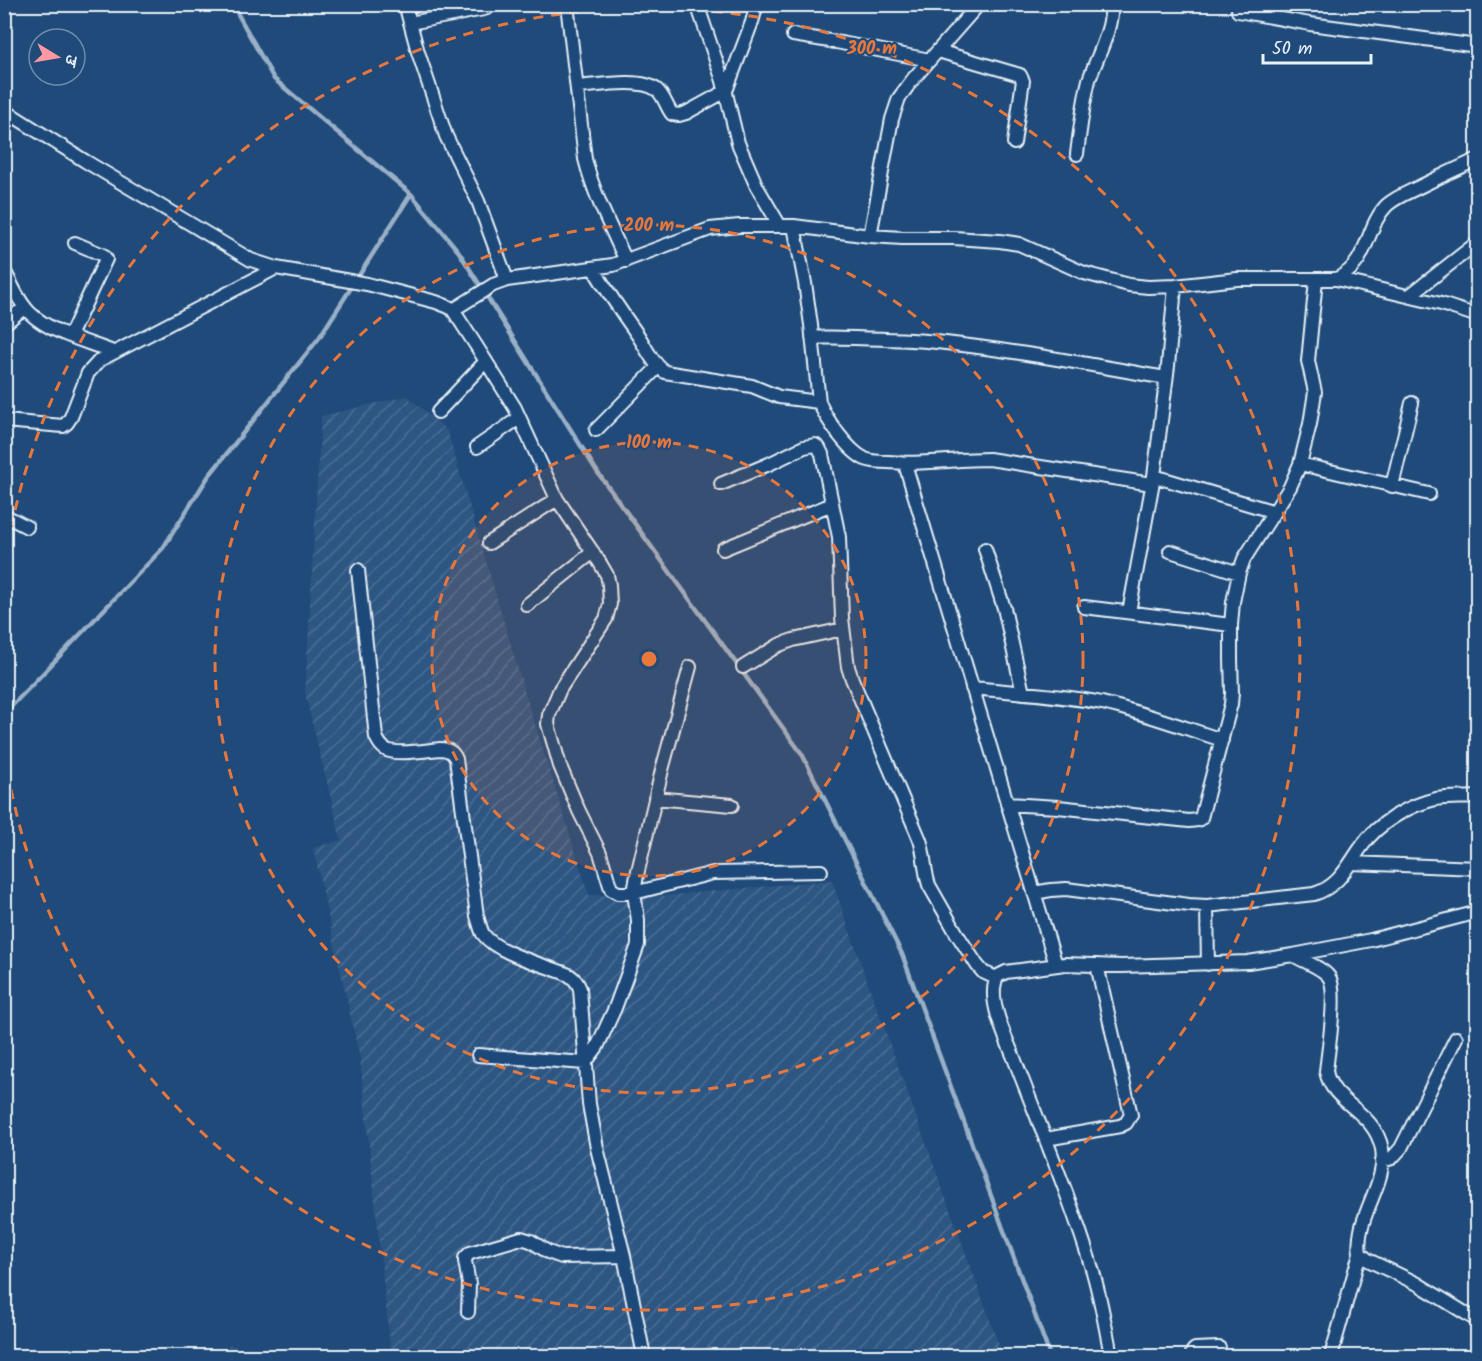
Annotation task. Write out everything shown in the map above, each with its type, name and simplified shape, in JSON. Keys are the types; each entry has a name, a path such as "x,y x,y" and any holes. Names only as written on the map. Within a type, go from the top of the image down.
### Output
{"street":[{"path":"405,4 418,52 446,136 478,201 507,280"},
{"path":"410,23 484,9 489,4"},
{"path":"567,4 585,159 590,180 626,261"},
{"path":"697,4 726,91 738,143 757,187 780,226"},
{"path":"577,87 642,83 657,90 672,114 680,115 705,104 726,91 757,4"},
{"path":"870,236 892,119 899,98 979,4"},
{"path":"1077,154 1089,82 1110,23 1111,4"},
{"path":"1238,11 1310,24 1478,46"},
{"path":"793,35 934,55 1020,75 1023,81 1014,143"},
{"path":"4,110 250,260 276,268 367,284 436,302 453,310 515,408 557,500 607,575 611,596 609,611 602,626 560,689 549,715 548,724 560,766 600,853 610,887 618,893 634,893 713,873 821,871"},
{"path":"1336,279 1346,274 1356,264 1381,213 1388,204 1478,159"},
{"path":"453,310 493,285 507,280 626,261 710,229 739,226 794,226 870,236 954,238 1019,244 1084,273 1129,285 1148,287 1237,279 1336,279 1440,304 1478,316"},
{"path":"794,226 805,283 819,402 834,428 855,453 877,462 905,464 989,459 1153,480 1275,512"},
{"path":"70,336 106,260 103,255 75,243"},
{"path":"1409,296 1473,246"},
{"path":"4,421 63,426 71,417 88,373 100,360 276,268"},
{"path":"593,268 658,367 665,372 752,386 779,397 819,402"},
{"path":"4,270 25,307 41,322 113,352"},
{"path":"1007,804 1189,821 1198,820 1202,815 1231,704 1231,625 1239,573 1244,559 1290,487 1300,464 1314,403 1314,384 1308,361 1316,280"},
{"path":"1129,612 1153,480 1167,378 1175,286"},
{"path":"4,324 25,307"},
{"path":"812,337 923,341 967,346 1046,356 1167,378"},
{"path":"438,412 486,361"},
{"path":"596,430 658,367"},
{"path":"1392,486 1412,403"},
{"path":"477,447 519,418"},
{"path":"721,484 804,447 815,445 819,448 839,537 843,629 848,667 852,679 920,840 929,885 976,965 983,972 996,978"},
{"path":"905,464 1056,965"},
{"path":"1300,464 1428,494"},
{"path":"489,543 557,500"},
{"path":"723,549 832,504"},
{"path":"4,515 27,526"},
{"path":"985,549 1004,608 1023,693"},
{"path":"1170,551 1239,573"},
{"path":"527,605 593,552"},
{"path":"358,570 376,737 385,750 394,752 440,749 453,753 456,759 480,928 485,937 504,950 564,973 576,981 580,989 589,1104 644,1356"},
{"path":"1084,607 1231,625"},
{"path":"743,667 779,645 843,629"},
{"path":"585,1063 597,1047 615,1008 638,945 638,920 634,893 637,875 690,667"},
{"path":"972,688 1102,703 1222,740"},
{"path":"1034,893 1066,889 1207,906 1314,894 1330,887 1341,878 1369,837 1395,815 1435,800 1478,797"},
{"path":"656,798 732,806"},
{"path":"1351,863 1478,868"},
{"path":"1207,906 1208,964"},
{"path":"1111,1356 1106,1325 1083,1239 1001,1027 994,997 996,978 1006,972 1065,964 1131,966 1208,964 1293,956 1371,940 1478,912"},
{"path":"1293,956 1321,970 1329,977 1333,998 1326,1071 1328,1080 1337,1094 1373,1126 1378,1136 1383,1161 1360,1232 1360,1253 1331,1356"},
{"path":"1046,1139 1123,1125 1131,1115 1097,965"},
{"path":"1383,1161 1392,1158 1401,1148 1456,1038"},
{"path":"478,1055 585,1063"},
{"path":"468,1312 469,1284 465,1258 470,1253 481,1249 521,1238 562,1257 624,1256"},
{"path":"1360,1253 1368,1260 1418,1284 1478,1321"},
{"path":"1191,1356 1195,1349 1219,1348"}],"shaded area":[{"path":"407,396 447,430 526,696 589,895 661,896 832,880 1003,1356 391,1356 360,1059 313,848 341,840 305,693 321,416"},
{"path":"229,1345 289,1356 226,1356"}],"waterway":[{"path":"235,4 235,9 274,79 411,194 459,252 598,473 802,754 902,954 1050,1356"},
{"path":"4,714 163,548 208,477 319,338 411,194"}]}
